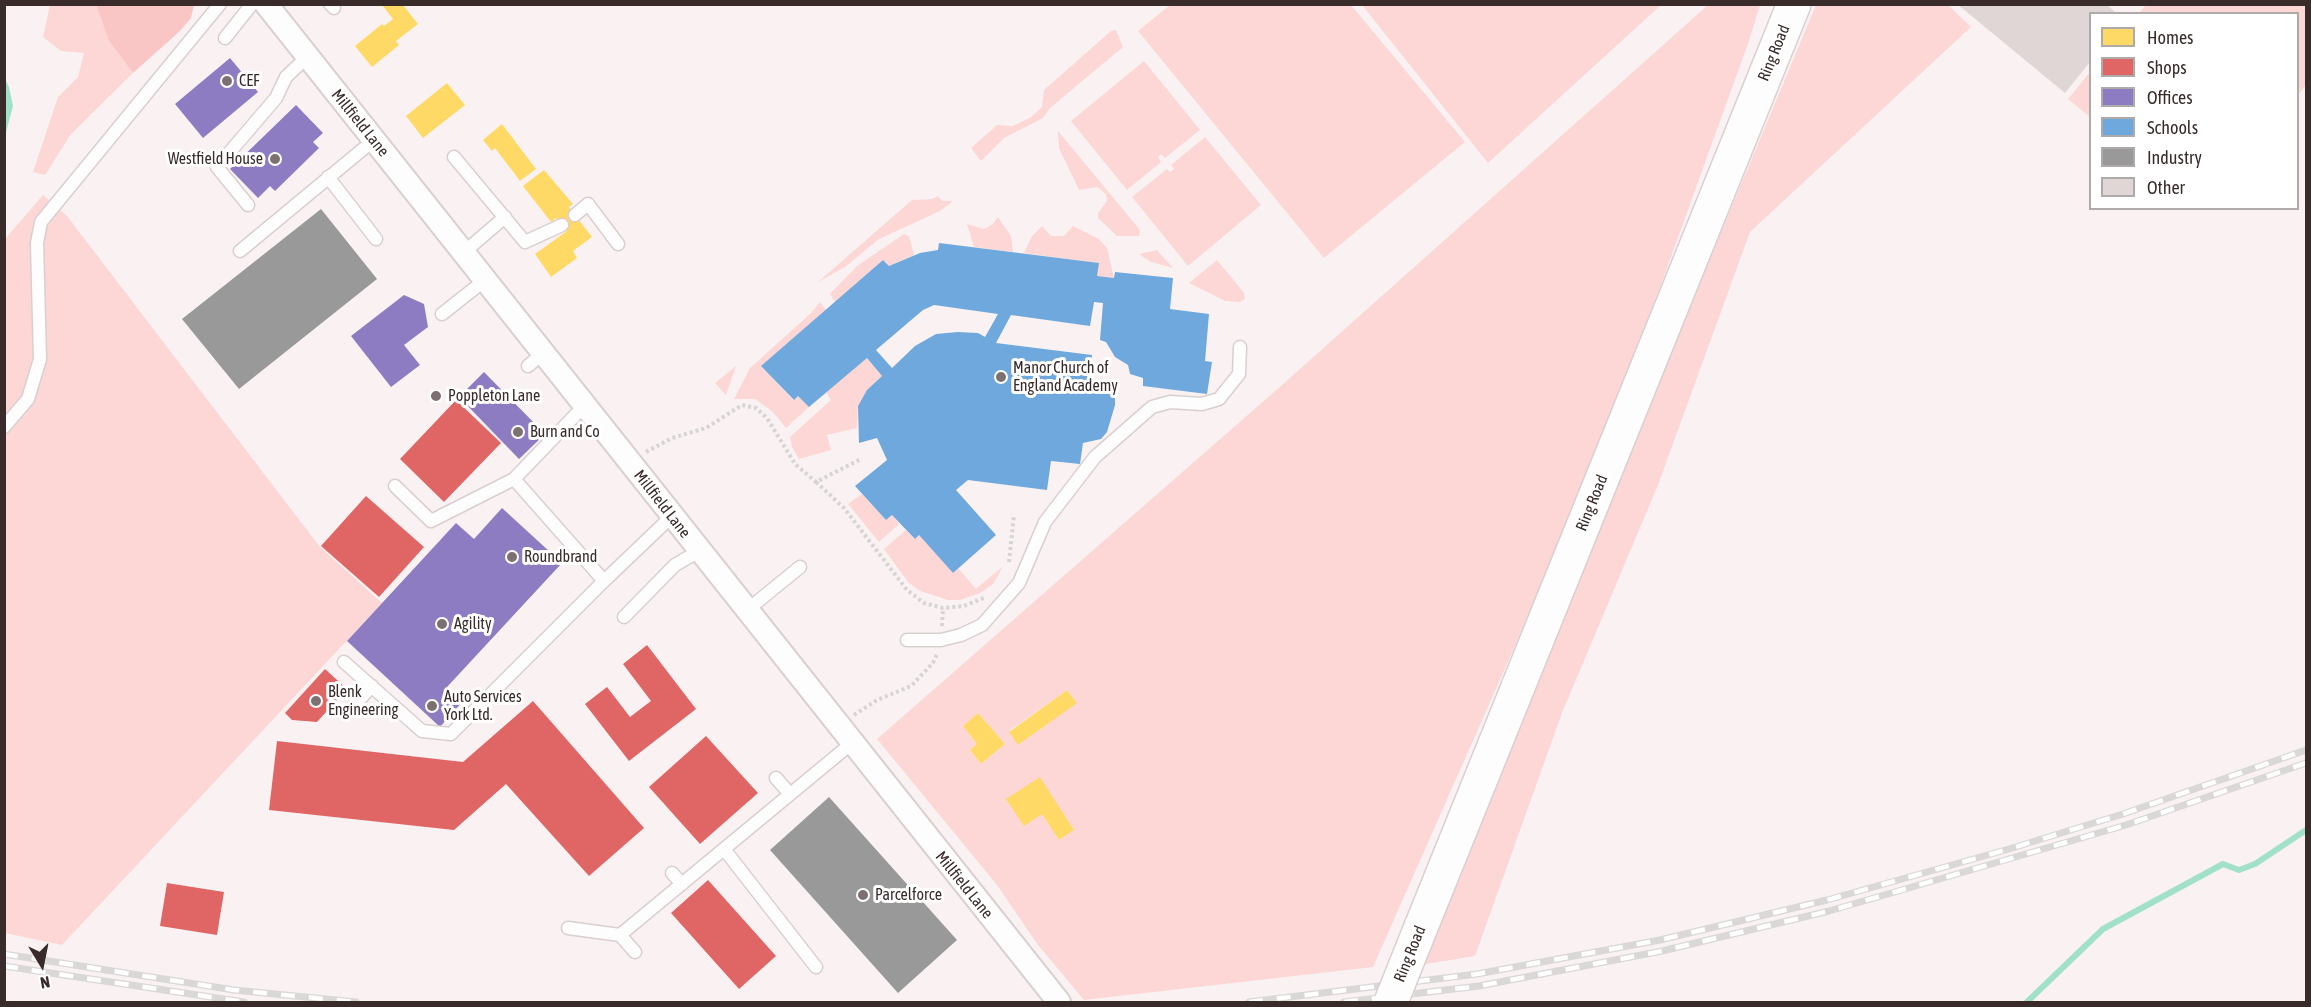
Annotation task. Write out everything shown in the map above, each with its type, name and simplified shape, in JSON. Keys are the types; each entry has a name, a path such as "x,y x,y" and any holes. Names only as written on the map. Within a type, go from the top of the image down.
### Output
{"highway":[{"name":"Ring Road","path":"1390,1002 1794,4"}],"street":[{"name":"Millfield Lane","path":"266,4 306,58 375,140 484,280 535,360 585,405 746,611 1059,1002"}],"lane":[{"path":"4,427 28,399 40,359 37,243 41,222 220,4"},
{"path":"225,38 252,4"},
{"path":"248,205 218,167 276,98 286,77 306,58"},
{"path":"240,251 375,140"},
{"path":"454,157 525,242 562,225"},
{"path":"328,177 376,239"},
{"path":"575,215 588,204 618,244"},
{"path":"463,253 505,218"},
{"path":"442,314 484,280"},
{"path":"907,640 941,640 961,635 982,625 1019,583 1045,522 1095,457 1152,407 1170,402 1202,404 1219,399 1239,374 1240,347"},
{"path":"395,486 431,521 513,479 585,405"},
{"path":"513,479 604,581"},
{"path":"344,662 422,731 450,734 672,516"},
{"path":"624,617 675,565 699,551"},
{"path":"746,611 800,567"},
{"path":"346,714 372,686"},
{"path":"620,935 790,794 846,735"},
{"path":"776,778 790,794"},
{"path":"724,849 816,967"},
{"path":"672,873 682,884"},
{"path":"568,928 620,935 634,952"}],"path":[{"path":"633,465 645,453 672,438 706,428 742,405 756,408 767,418 795,464 844,508 907,590 924,603 943,608 964,606 989,595"},
{"path":"816,482 861,459"},
{"path":"1008,568 1014,515"},
{"path":"846,735 877,700 911,686 933,663 941,640 943,608"}],"shaded area":[{"path":"96,4 194,5 191,18 180,31 133,73 109,41"},
{"path":"50,5 96,5 109,41 133,73 71,134 45,175 33,172 58,97 78,77 84,53 61,51 43,37"},
{"path":"1170,5 1351,5 1465,142 1324,258 1138,31"},
{"path":"1362,5 1661,5 1488,163"},
{"path":"1708,5 1760,5 1655,301 1544,580 1373,967 1084,1000 1038,945 997,885 877,739 1282,385","holes":["1067,690 1076,703 1018,745 1009,731","978,713 1005,744 981,764 970,750 977,744 963,726","1040,778 1074,830 1059,840 1042,814"]},
{"path":"1816,5 1948,5 1971,27 1750,232 1658,485 1562,713 1475,956 1420,965 1686,316"},
{"path":"2146,5 2306,5 2306,85 2299,94 2299,12 2140,12"},
{"path":"1116,30 1123,47 1050,108 1043,118 1004,138 981,161 971,148 997,125 1013,126 1031,117 1042,107 1044,90 1111,31"},
{"path":"1144,61 1200,130 1165,158 1161,154 1158,157 1161,162 1127,190 1071,121"},
{"path":"2089,73 2089,116 2068,99"},
{"path":"5,79 13,106 5,136"},
{"path":"1058,131 1140,230 1139,236 1117,236 1098,218 1098,213 1107,201 1106,194 1097,187 1079,190 1059,148"},
{"path":"1205,137 1261,205 1188,266 1132,197 1167,169 1170,172 1174,169 1171,165"},
{"path":"43,195 67,216 320,547 382,603 62,945 5,933 5,239"},
{"path":"938,196 942,201 953,201 940,211 879,239 845,267 818,282 912,200 932,199"},
{"path":"998,217 1011,236 1013,252 974,247 967,224 984,229 993,224"},
{"path":"1042,226 1051,236 1064,236 1073,226 1099,239 1107,248 1114,278 1097,276 1098,263 1024,253 1032,236"},
{"path":"904,234 909,236 914,255 889,266 883,260 835,302 830,294 857,266"},
{"path":"1157,250 1173,268 1151,262 1139,254"},
{"path":"1217,260 1244,293 1245,299 1240,302 1225,301 1189,283"},
{"path":"820,302 826,310 761,366 793,400 798,396 809,407 786,428 773,412 755,399 734,399 750,368 811,313"},
{"path":"867,358 882,376 867,390 858,406 857,428 827,435 831,450 799,459 792,447 790,437 831,400 826,392"},
{"path":"736,366 726,395 715,383"},
{"path":"862,494 886,520 892,515 899,524 879,542 848,504"},
{"path":"906,530 914,539 919,535 953,573 958,568 976,589 1002,567 999,574 993,584 980,593 960,600 948,600 920,591 908,582 884,549"}],"building: Homes":[{"path":"382,5 403,5 418,24 396,41 399,45 372,67 355,46 382,24 384,26 393,19"},
{"path":"447,83 465,105 423,138 406,116"},
{"path":"502,124 536,169 520,181 495,148 492,151 483,140"},
{"path":"544,170 573,204 569,207 592,237 573,251 577,258 551,277 535,254 567,231 556,218 551,222 523,186"},
{"path":"1067,690 1077,703 1018,745 1009,732"},
{"path":"978,713 1005,744 981,764 970,750 977,744 963,726"},
{"path":"1040,777 1074,830 1059,840 1042,814 1024,826 1006,799"}],"building: Shops":[{"path":"456,400 501,443 444,502 400,459"},
{"path":"366,496 424,547 379,597 321,546"},
{"path":"647,645 696,709 629,761 585,704 607,687 630,717 651,701 623,664"},
{"name":"Blenk Engineering","path":"325,669 347,689 317,722 292,720 285,713"},
{"path":"533,701 644,828 589,876 506,784 454,830 269,810 277,741 463,762"},
{"path":"706,736 758,793 700,844 649,787"},
{"path":"708,880 776,956 739,989 671,913"},
{"path":"167,883 224,892 217,935 160,926"}],"building: Offices":[{"path":"230,58 258,92 203,138 175,104"},
{"name":"Westfield House","path":"296,105 323,133 313,142 319,148 275,191 270,186 258,198 230,169"},
{"path":"404,295 424,304 428,327 404,345 420,365 391,387 351,336"},
{"path":"484,372 545,434 519,459 459,397"},
{"path":"502,508 562,563 447,687 463,701 440,727 347,641 456,523 474,539"}],"building: Schools":[{"path":"939,243 1099,263 1097,276 1114,278 1115,272 1173,278 1170,309 1209,314 1205,361 1212,362 1207,394 1143,386 1143,378 1130,374 1128,365 1115,357 1106,342 1100,340 1103,303 1094,302 1090,326 1011,315 996,343 1092,355 1089,386 1115,389 1115,405 1107,432 1101,439 1083,443 1080,464 1051,461 1047,490 968,480 956,490 996,535 953,573 919,535 915,539 892,515 886,520 855,486 887,460 877,438 859,443 858,406 867,390 882,376 867,358 809,407 798,396 794,400 761,366 883,260 889,266 920,253 938,250","holes":["934,305 998,314 985,337 978,333 936,334 915,346 892,368 876,350 923,310"]}],"building: Industry":[{"path":"321,209 377,279 239,389 182,319"},
{"name":"Poppleton Lane","path":"437,389 443,396 435,403 429,395"},
{"name":"Parcelforce","path":"829,797 957,940 898,993 770,850"}],"building: Other":[{"path":"1957,4 2106,4 2115,12 2089,12 2089,63 2065,93"}],"waterway":[{"path":"2027,1002 2103,929 2223,864 2239,870 2255,864 2306,830"}],"railway":[{"path":"1249,1002 1477,974 1660,940 1827,900 2009,849 2123,814 2306,750"},
{"path":"1344,1002 1479,986 1662,951 1829,911 2126,825 2306,763"},
{"path":"4,954 234,990 356,1002"},
{"path":"4,966 244,1002"}],"place":[{"name":"CEF","path":"227,81"},
{"name":"Westfield House","path":"275,159"},
{"name":"Manor Church of England Academy","path":"1001,377"},
{"name":"Poppleton Lane","path":"436,396"},
{"name":"Burn and Co","path":"518,432"},
{"name":"Roundbrand","path":"512,557"},
{"name":"Agility","path":"442,624"},
{"name":"Blenk Engineering","path":"316,701"},
{"name":"Auto Services York Ltd.","path":"432,706"},
{"name":"Parcelforce","path":"863,895"}]}
